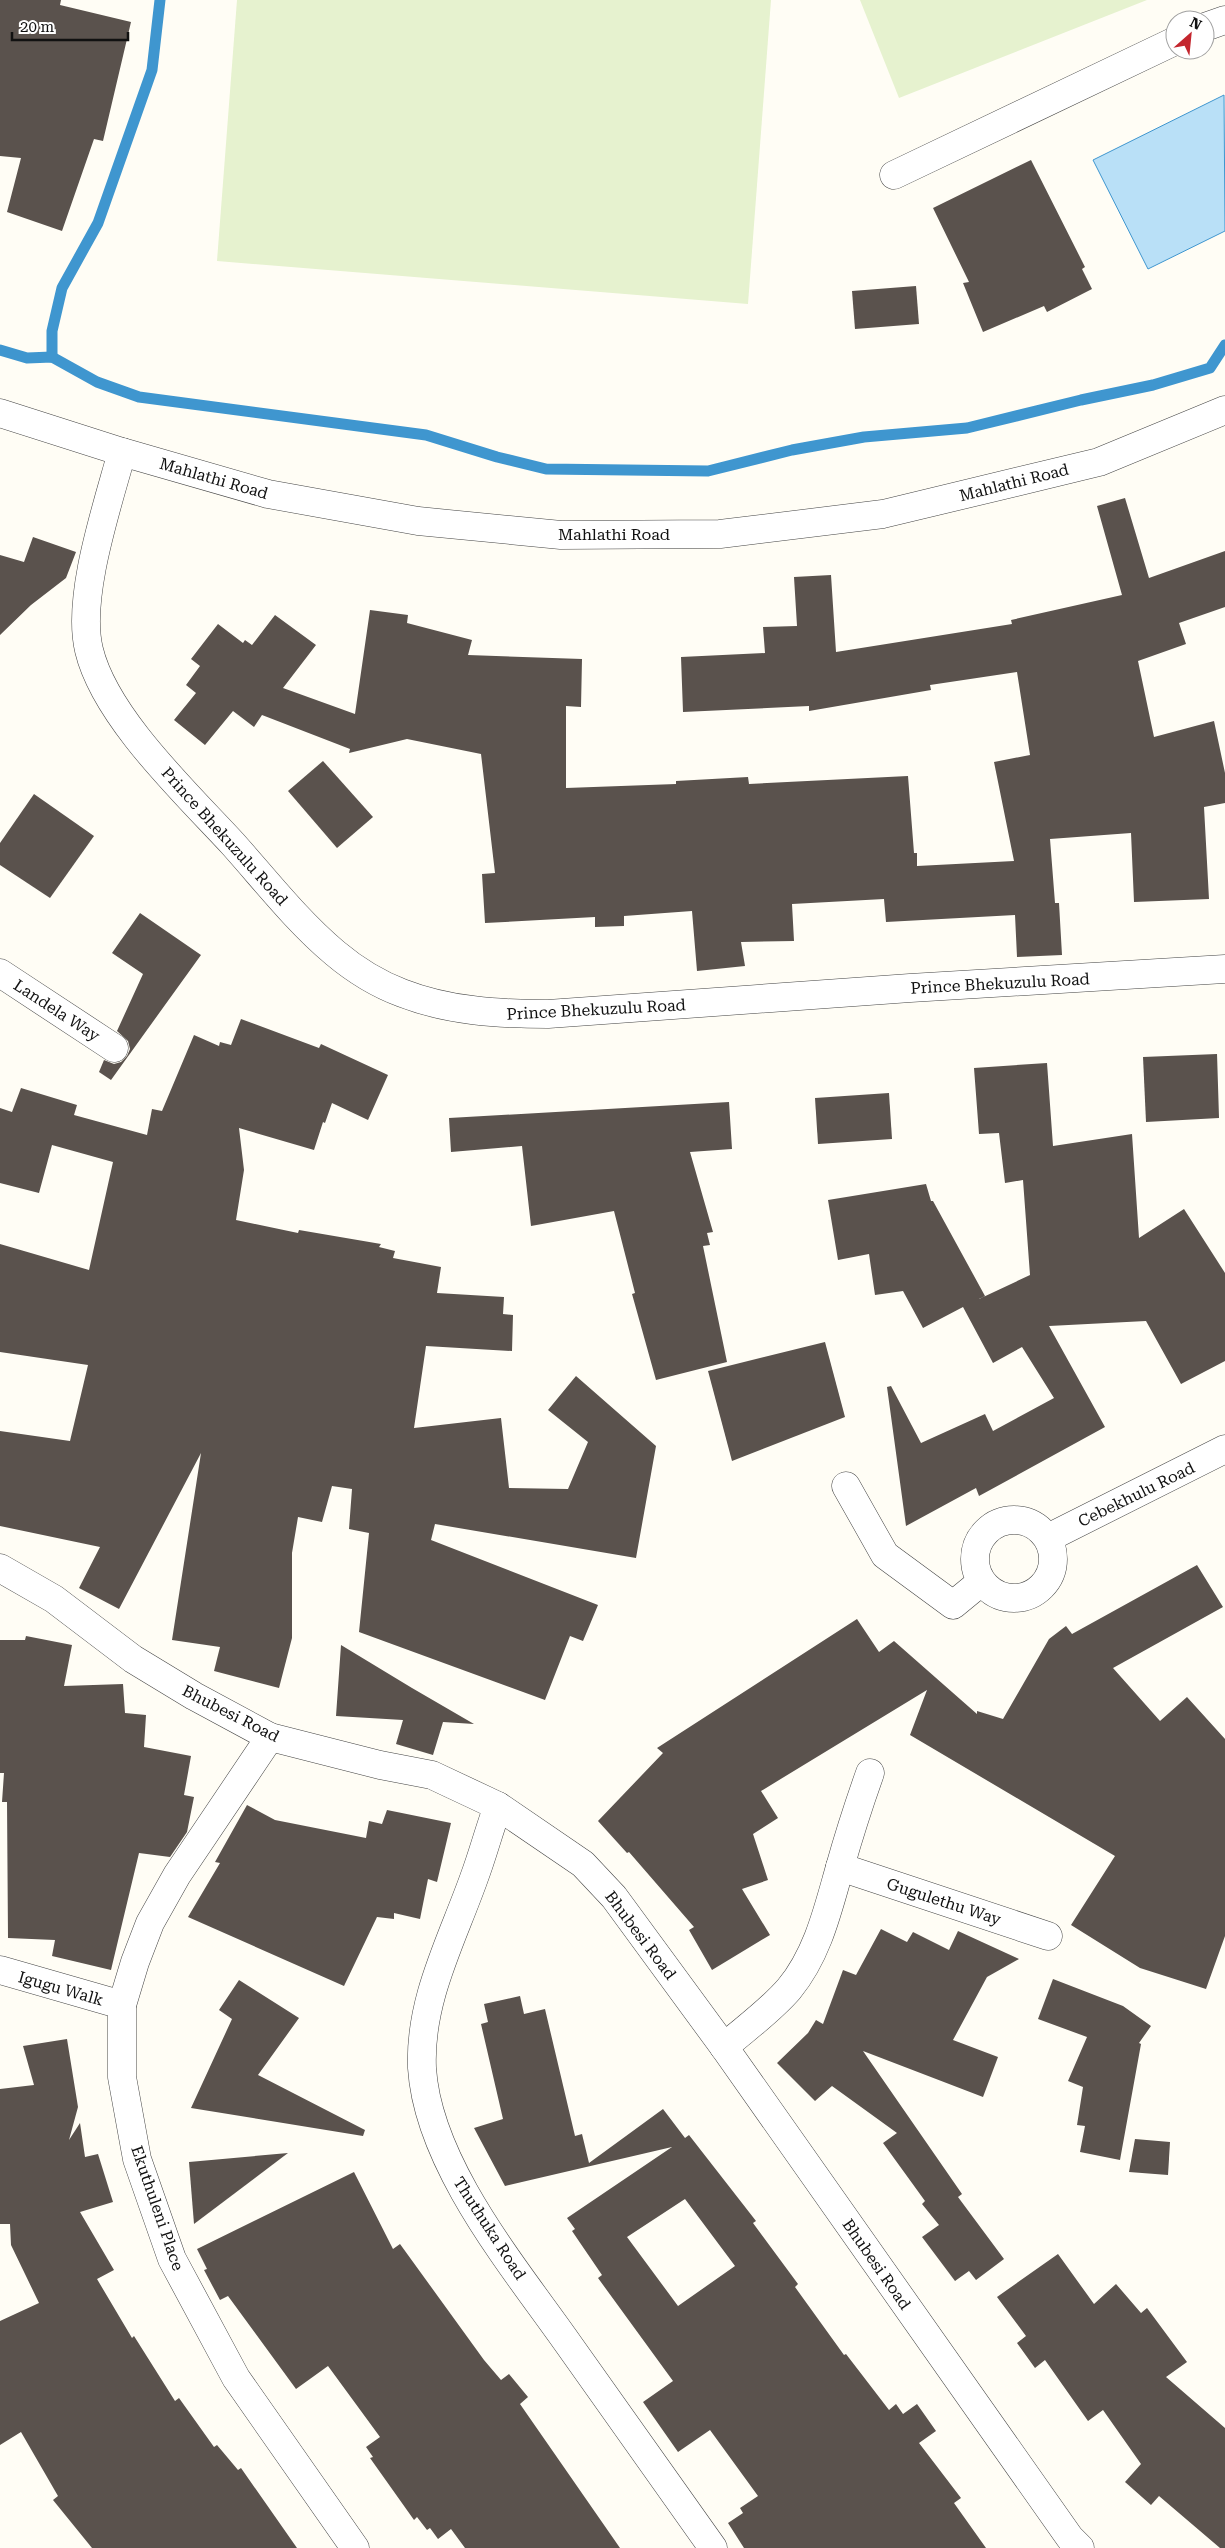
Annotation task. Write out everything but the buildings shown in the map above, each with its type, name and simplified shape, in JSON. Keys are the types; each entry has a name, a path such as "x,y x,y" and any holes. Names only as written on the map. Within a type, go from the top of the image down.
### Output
{"street":[{"path":"894,175 1165,46"},
{"name":"Mahlathi Road","path":"0,413 122,452 268,494 418,522 561,535 720,534 883,514 1099,462 1225,410"},
{"name":"Prince Bhekuzulu Road","path":"122,452 93,564 87,614 88,648 98,679 118,713 154,756 302,921 334,953 354,967 402,993 445,1005 496,1014 548,1014 910,988 1225,969"},
{"name":"Landela Way","path":"0,973 114,1048"},
{"name":"Cebekhulu Road","path":"1048,1538 1225,1449"},
{"path":"846,1486 885,1555 953,1605 981,1582"},
{"path":"1018,1519 1035,1525 1048,1538 1054,1554 1052,1572 1042,1587 1028,1596 1011,1599 994,1594 981,1582 974,1565 975,1547 984,1532 1000,1521 1018,1519"},
{"name":"Bhubesi Road","path":"0,1568 54,1599 134,1660 194,1696 270,1737 380,1765 432,1775 498,1806 583,1864 608,1890 724,2047 1070,2538 1080,2548"},
{"name":"Ekuthuleni Place","path":"270,1737 177,1875 150,1923 135,1962 122,2005 122,2077 137,2159 172,2259 236,2378 355,2548"},
{"path":"724,2047 766,2012 790,1988 806,1962 823,1928 855,1813 870,1773"},
{"name":"Thuthuka Road","path":"498,1806 475,1876 438,1968 428,2006 423,2037 422,2069 429,2106 442,2144 460,2184 470,2200 506,2255 713,2548"},
{"name":"Gugulethu Way","path":"840,1868 1048,1936"},
{"name":"Igugu Walk","path":"0,1970 122,2005"}],"green space":[{"path":"237,0 771,0 748,304 217,261"},
{"path":"860,0 1147,0 899,98"}],"water":[{"path":"1224,95 1225,231 1148,269 1093,160"}],"waterway":[{"path":"52,357 52,331 62,288 98,223 152,70 160,0"},
{"path":"0,350 27,358 52,357 97,382 139,397 426,435 497,457 546,469 708,471 792,450 864,437 967,428 1081,400 1153,385 1210,368 1225,345"}]}
